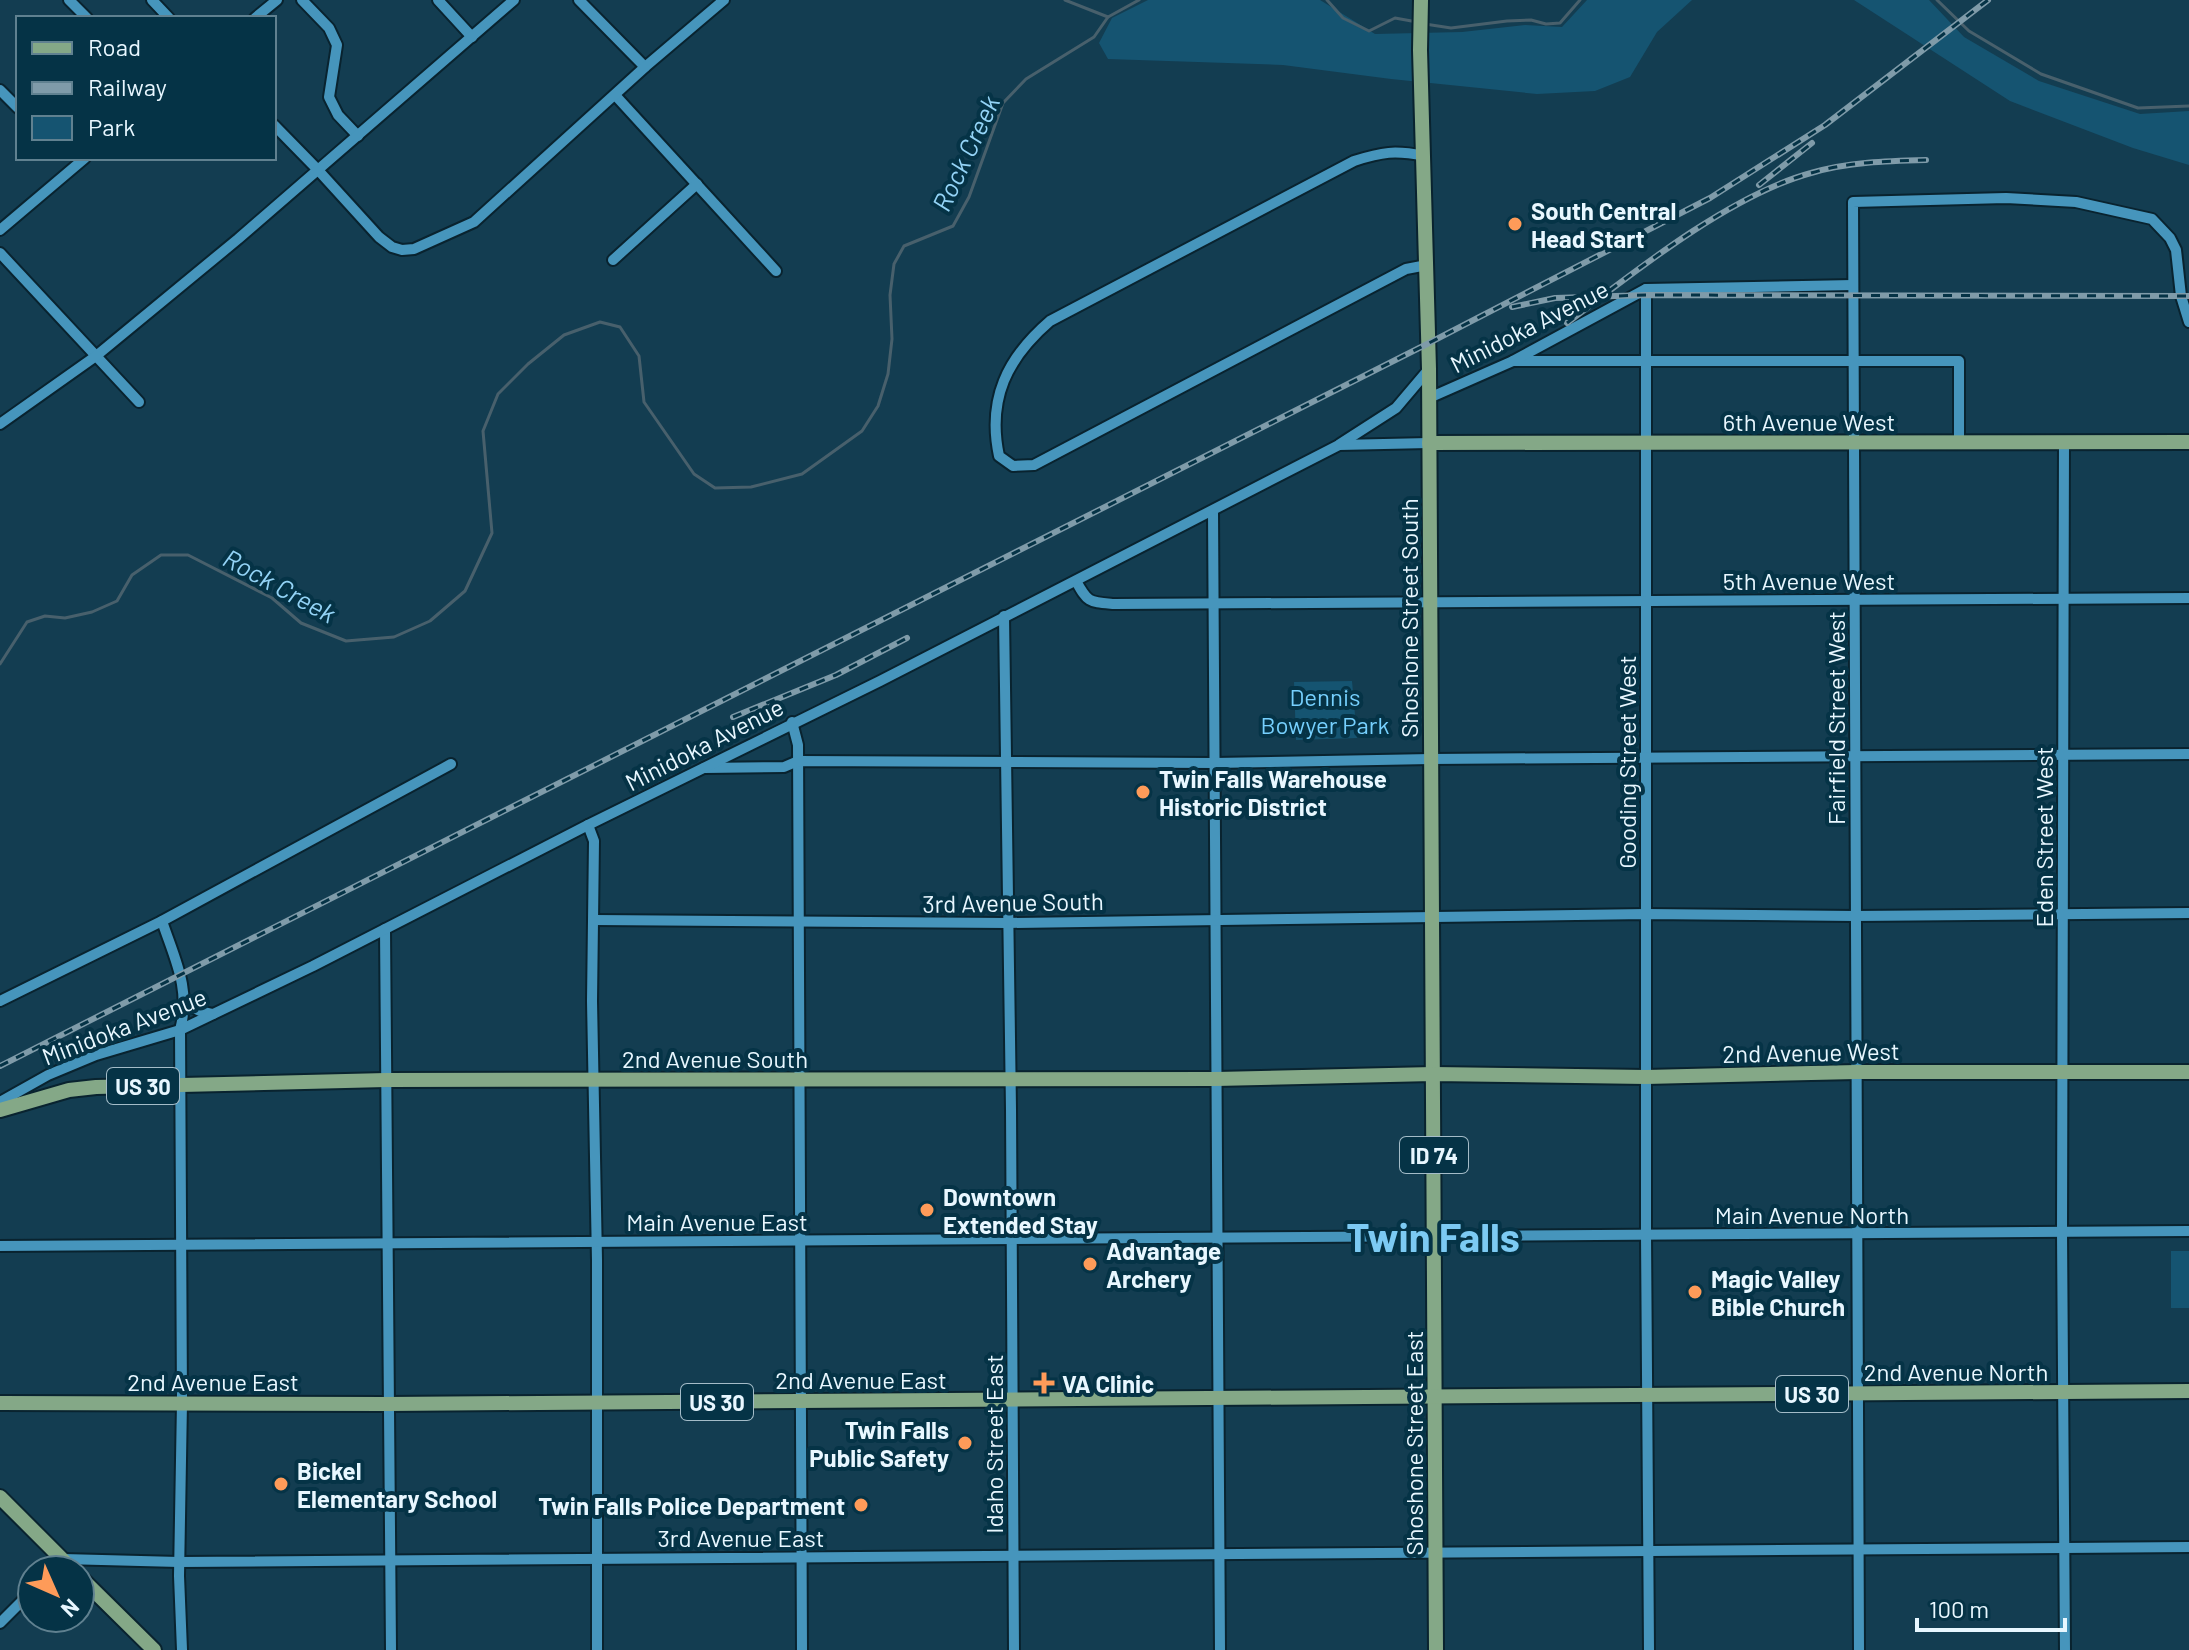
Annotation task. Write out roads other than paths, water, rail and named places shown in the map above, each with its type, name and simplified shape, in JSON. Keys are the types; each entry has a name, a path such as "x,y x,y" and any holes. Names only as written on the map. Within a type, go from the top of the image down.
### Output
{"main road":[{"name":"Shoshone Street South","path":"1421,0 1429,369 1434,1236"},
{"name":"6th Avenue West","path":"1429,443 2189,442"},
{"name":"2nd Avenue West","path":"1433,1074 1646,1077 1856,1072 2189,1072"},
{"name":"2nd Avenue South","path":"0,1110 69,1090 180,1085 386,1080 1216,1079 1433,1074"},
{"name":"Shoshone Street East","path":"1434,1236 1436,1650"},
{"name":"2nd Avenue North","path":"1435,1396 2189,1391"},
{"name":"2nd Avenue East","path":"0,1403 597,1403 1435,1396"},
{"path":"0,1497 52,1554"},
{"path":"96,1593 154,1650"}],"street":[{"path":"69,0 85,16"},
{"path":"152,0 167,16"},
{"path":"257,16 277,0"},
{"path":"302,0 329,28 337,45 329,97 338,115 358,136"},
{"path":"438,0 472,37"},
{"path":"2,420 96,356 238,239 514,0"},
{"path":"579,0 645,67"},
{"path":"276,127 379,237 392,247 414,249 474,222 724,0"},
{"path":"0,90 16,106"},
{"path":"615,95 776,271"},
{"path":"1424,152 1382,152 1354,161 1050,321 1031,337 1014,359 1005,379 993,429 999,456 1013,466 1034,465 1406,269 1427,265"},
{"path":"0,230 72,162"},
{"path":"613,260 697,184"},
{"name":"Fairfield Street West","path":"1859,1650 1853,202 2006,198 2076,202 2152,219 2170,238 2176,250 2181,296 2189,322"},
{"path":"0,253 139,402"},
{"path":"1646,289 1853,285"},
{"name":"Minidoka Avenue","path":"1429,398 1513,361 1646,289"},
{"name":"Gooding Street West","path":"1646,289 1649,1650"},
{"path":"1513,361 1959,361 1959,442"},
{"path":"1339,445 1396,408 1429,369"},
{"name":"Eden Street West","path":"2064,442 2062,1232 2065,1650"},
{"name":"Minidoka Avenue","path":"0,1102 48,1075 96,1055 180,1030 215,1014 792,722 880,681 1339,445 1429,443"},
{"path":"1213,511 1220,1650"},
{"name":"5th Avenue West","path":"1076,581 1085,598 1091,602 2189,598"},
{"name":"Idaho Street East","path":"1004,616 1014,1650"},
{"path":"792,722 798,745 802,1650"},
{"path":"702,768 784,767 798,761 1214,763 2189,754"},
{"path":"0,1001 162,921 451,764"},
{"path":"588,825 594,841 597,1650"},
{"name":"3rd Avenue South","path":"594,920 1008,923 1646,914 2189,913"},
{"path":"162,921 181,975 185,1004 180,1030 182,1402 179,1562 182,1650"},
{"path":"385,929 391,1650"},
{"path":"185,1004 215,1014"},
{"name":"Main Avenue North","path":"1434,1236 2189,1231"},
{"name":"Main Avenue East","path":"0,1246 1434,1236"},
{"name":"3rd Avenue East","path":"96,1565 2189,1547"},
{"path":"0,1623 16,1607"}],"waterway":[{"path":"1065,0 1108,17"},
{"name":"Rock Creek","path":"0,664 27,622 45,616 65,618 92,612 117,601 132,575 161,555 188,555 272,598 301,623 346,641 394,637 430,621 465,591 492,533 483,431 498,394 564,335 600,322 620,327 639,356 644,402 694,474 715,488 751,487 802,474 862,431 878,406 888,374 892,339 890,295 894,264 904,246 953,226 969,197 1003,103 1026,79 1094,37 1108,17 1139,0"},
{"name":"Rock Creek","path":"1327,0 1343,18 1369,31 1395,18 1417,22"},
{"name":"Rock Creek","path":"1425,24 1451,28 1507,21 1560,23 1580,0"},
{"name":"Rock Creek","path":"1937,0 1969,31 2041,74 2138,108 2189,106"}],"railway":[{"path":"0,1066 1710,198 1825,125 1988,0"},
{"path":"1759,185 1812,143"},
{"path":"1567,323 1684,237 1780,184 1839,166 1926,160"},
{"path":"1512,307 1555,298 1646,295 2189,296"},
{"path":"733,717 836,675 907,638"}],"place":[{"name":"South Central Head Start","path":"1515,224"},
{"name":"Twin Falls Warehouse Historic District","path":"1143,792"},
{"name":"Downtown Extended Stay","path":"927,1210"},
{"name":"Advantage Archery","path":"1090,1264"},
{"name":"Magic Valley Bible Church","path":"1695,1292"},
{"name":"VA Clinic","path":"1044,1383"},
{"name":"Twin Falls Public Safety","path":"965,1443"},
{"name":"Bickel Elementary School","path":"281,1484"},
{"name":"Twin Falls Police Department","path":"861,1505"}],"district":[{"name":"Twin Falls","path":"1433,1236"}],"park label":[{"name":"Dennis Bowyer Park","path":"1325,710"}]}
